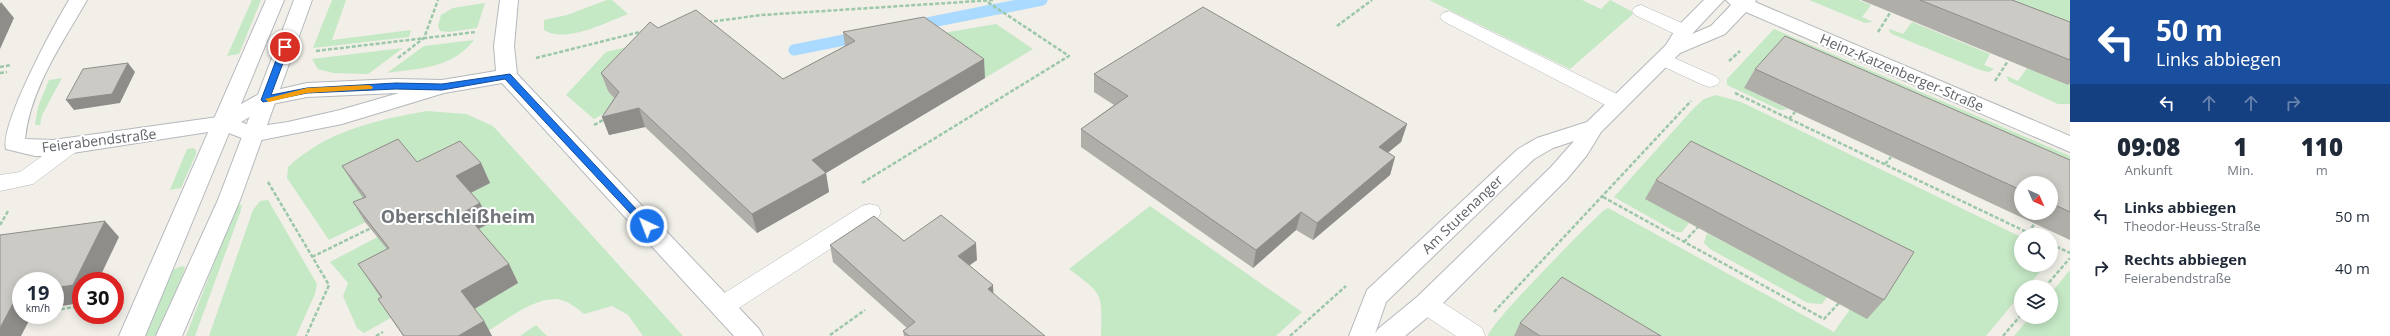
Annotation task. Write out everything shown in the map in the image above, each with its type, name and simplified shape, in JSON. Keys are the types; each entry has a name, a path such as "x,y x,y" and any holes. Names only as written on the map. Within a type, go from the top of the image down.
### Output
{"street":[{"name":"Feierabendstraße","path":"78,0 41,67 14,130 14,144 35,148 70,146 223,123"},
{"path":"132,336 275,0"},
{"path":"169,336 229,200 303,0"},
{"path":"509,0 504,46 507,76 750,336"},
{"name":"Am Stutenanger","path":"1387,336 1426,304 1559,172 1579,150 1594,128 1668,54 1684,30 1715,0"},
{"name":"Am Stutenanger","path":"1668,54 1718,30 1742,1"},
{"name":"Heinz-Katzenberger-Straße","path":"1742,1 2070,145"},
{"path":"223,123 252,135 342,117 442,87 507,76"},
{"path":"223,123 266,100 307,90 396,86 442,87"},
{"name":"Am Stutenanger","path":"1362,336 1376,297 1526,154 1545,142 1594,128"}],"lane":[{"path":"1641,12 1684,30"},
{"path":"1449,17 1618,104"},
{"path":"1668,54 1710,81"},
{"path":"0,183 26,179 70,146"},
{"path":"723,306 870,212"},
{"path":"1426,304 1473,335"}],"path":[{"path":"396,60 424,38 438,0"},
{"path":"700,23 762,15 994,0"},
{"path":"1337,26 1372,0"},
{"path":"855,188 1069,56 986,1"},
{"path":"1878,32 1890,13"},
{"path":"530,59 645,30"},
{"path":"310,51 482,31"},
{"path":"1473,335 1742,48"},
{"path":"1994,81 2008,61"},
{"path":"0,66 11,65"},
{"path":"1710,81 2018,228"},
{"path":"1789,119 1795,112"},
{"path":"588,128 607,119"},
{"path":"1884,164 1891,157"},
{"path":"268,181 329,285 306,336"},
{"path":"1603,198 1824,319 1838,303"},
{"path":"2032,228 2035,224"},
{"path":"1684,242 1698,227"},
{"path":"312,257 371,228"},
{"path":"2058,247 2070,253"},
{"path":"2051,280 2070,258"},
{"path":"830,335 865,310"},
{"path":"2003,336 2014,323"},
{"path":"376,336 384,332"}],"green space":[{"path":"252,0 261,0 239,54 227,56"},
{"path":"332,0 346,0 332,40 411,30 409,37 313,48"},
{"path":"607,0 612,0 628,14 598,26 574,33 563,35 553,34 544,30 544,20 567,15"},
{"path":"1429,0 1582,0 1601,9 1610,0 1633,12 1632,15 1570,69"},
{"path":"1809,0 1858,0 1871,5 1862,17 1873,22 1865,23"},
{"path":"1949,0 2070,0 2070,47"},
{"path":"485,3 477,28 449,32 440,31 438,26 441,15 453,8"},
{"path":"1912,22 1990,54 1984,65 1994,69 1989,72 1980,70 1892,34 1889,31 1890,29 1903,34"},
{"path":"996,24 1033,49 985,78 926,36"},
{"path":"1774,29 2070,156 2070,187 2058,183 2058,176 2034,176 1744,88 1788,109 1780,110 1727,85 1727,79"},
{"path":"474,40 465,50 455,57 435,66 387,73 424,46"},
{"path":"656,40 608,91 620,105 594,119 566,95 606,52"},
{"path":"403,48 368,74 333,73 318,69 312,59"},
{"path":"2027,68 2068,85 2070,82 2070,104 2058,104 2008,81 2007,76 2018,81"},
{"path":"62,78 42,115 40,125 35,125 38,107 49,80"},
{"path":"1716,95 1741,102 2014,234 2014,272 2040,272 2033,280 2014,280 2014,302 1986,336 1488,336 1493,327 1521,295 1603,211 1608,208 1834,332 1850,309 1689,223 1682,232 1676,232 1614,197 1693,109 1704,99"},
{"path":"427,111 466,114 493,126 683,336 643,336 628,315 612,306 584,314 568,303 557,299 539,302 521,310 488,331 354,185 378,216 329,240 287,178 288,167 319,144 335,136 370,123"},
{"path":"193,148 196,150 196,154 181,188 170,190 187,149"},
{"path":"268,200 317,284 315,294 296,336 209,336 253,210 260,201"},
{"path":"237,204 242,205 240,213 195,336 186,336"},
{"path":"1150,206 1302,312 1276,336 1101,336 1101,303 1098,296 1089,284 1069,269"},
{"path":"391,230 394,316 364,333 357,328 343,296 348,283 330,262"},
{"path":"1707,233 1827,297 1822,304 1808,303 1710,249 1704,243"},
{"path":"182,266 185,267 184,271 160,332 157,336 143,336 172,270"},
{"path":"2070,270 2070,336 2014,336 2024,324 2058,324 2058,285"},
{"path":"536,325 547,336 520,336"}],"building":[{"path":"1920,0 2012,0 2070,22 2070,60"},
{"path":"1203,7 1407,124 1379,147 1395,157 1317,223 1301,212 1256,250 1081,129 1128,96 1094,74"},
{"path":"696,10 783,79 855,41 843,32 924,17 984,59 812,160 826,173 752,214 639,108 602,117 619,92 601,73 650,22 658,28"},
{"path":"1785,36 2070,160 2070,212 2058,206 2058,176 2014,176 2014,187 1755,69"},
{"path":"128,63 112,94 66,100 83,69"},
{"path":"398,139 417,162 460,141 481,163 456,176 480,203 464,212 509,264 461,291 484,321 458,336 404,336 378,299 382,297 358,264 389,248 353,202 366,197 342,166"},
{"path":"1691,141 1914,252 1884,300 1656,180"},
{"path":"941,215 976,243 958,256 993,285 988,289 1045,336 909,336 903,331 915,322 830,245 874,216 904,241"},
{"path":"105,221 80,272 72,272 72,285 64,286 64,272 12,272 12,305 0,328 0,235"},
{"path":"1562,277 1661,336 1540,336 1520,323"}],"waterway":[{"path":"998,9 1042,0"},
{"path":"917,25 997,9"},
{"path":"794,50 859,37"}],"slow traffic":[{"path":"269,99 307,90 369,87"}],"district":[{"name":"Oberschleißheim","path":"458,216"}],"route":[{"path":"285,47 266,100 307,90 396,86 442,87 507,76 647,226"}]}
